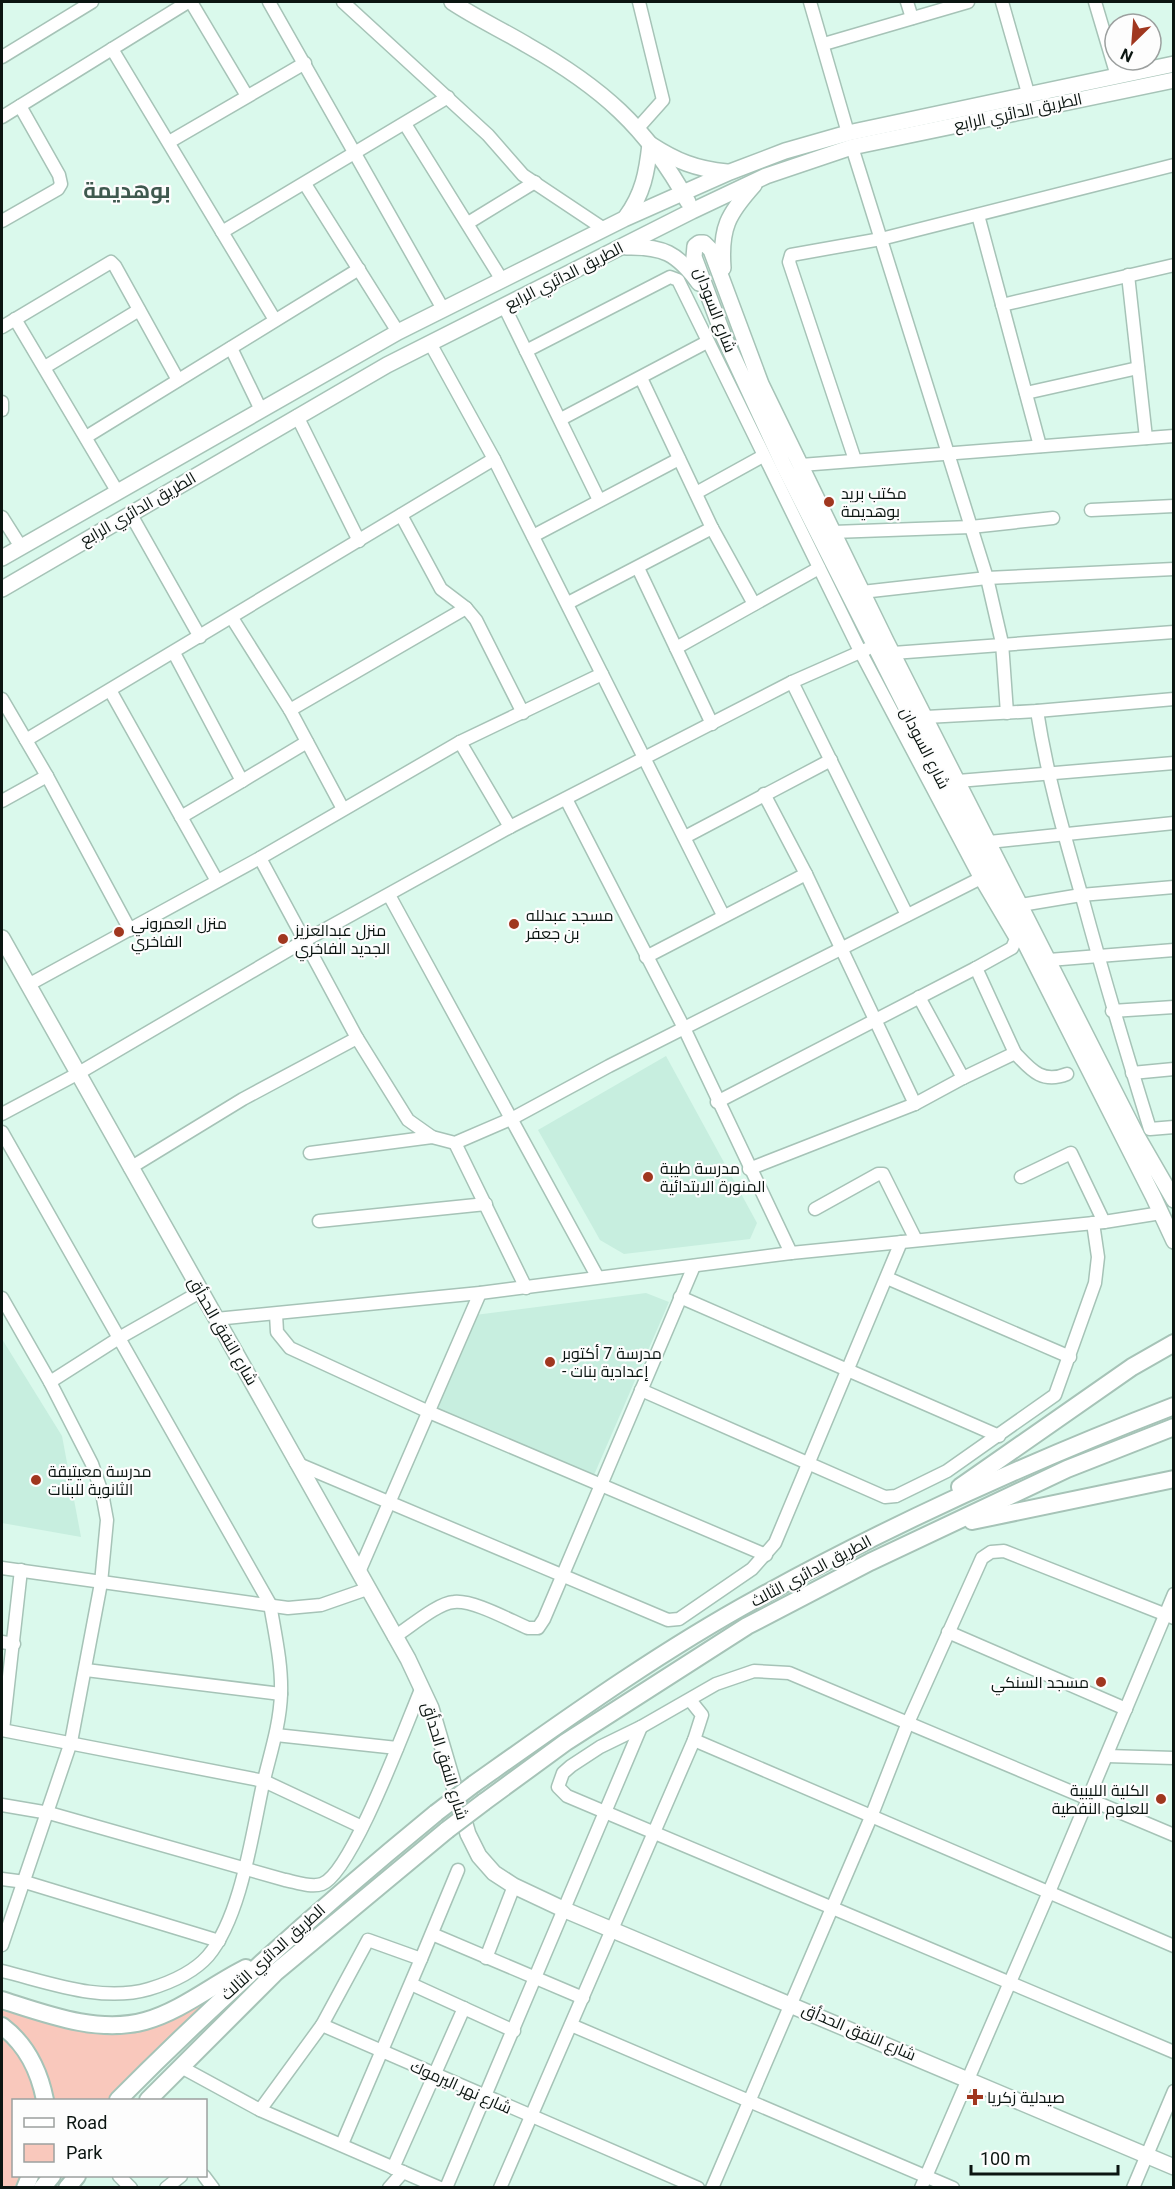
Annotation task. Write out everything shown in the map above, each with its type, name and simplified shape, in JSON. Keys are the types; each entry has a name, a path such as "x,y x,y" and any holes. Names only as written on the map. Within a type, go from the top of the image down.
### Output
{"highway":[{"path":"1132,1367 1173,1329"},
{"path":"940,1504 964,1484 1132,1367 1173,1343"},
{"name":"الطريق الدائري الثالث","path":"119,2099 265,1958 436,1813 474,1784 698,1633 758,1598 940,1504 1068,1447 1173,1406"},
{"name":"الطريق الدائري الثالث","path":"148,2099 283,1965 447,1830 566,1742 747,1626 870,1563 1067,1468 1173,1428"},
{"path":"948,1527 1173,1479"},
{"path":"2,2000 56,2017 92,2024 122,2025 146,2021 171,2010 265,1958"},
{"path":"2,2026 14,2036 29,2055 41,2080 45,2099"}],"main road":[{"path":"452,2 586,81 614,103 650,144 683,193 692,211"},
{"name":"الطريق الدائري الرابع","path":"2,589 297,416 430,343 692,211 759,180 850,140 1028,93 1173,64"},
{"name":"الطريق الدائري الرابع","path":"2,558 398,332 624,219 730,172 785,151 1173,80"},
{"path":"650,144 685,165 700,170 730,172"},
{"path":"624,219 641,194 650,144"},
{"path":"724,288 722,234 738,203 759,180"},
{"name":"شارع السودان","path":"1090,1059 1048,960 926,717 878,648 862,592 761,384 711,250 704,243 699,243 695,246 694,257 766,428 878,648 985,876 1090,1059 1131,1139"},
{"path":"623,247 647,246 673,255 683,263 708,294"},
{"path":"202,443 214,464"},
{"name":"شارع النفق الحدأق","path":"2,939 422,1687 437,1726 468,1834 488,1868 514,1886 565,1910 1173,2167"},
{"path":"1131,1139 1173,1200"},
{"path":"1131,1139 1173,1241"}],"street":[{"path":"2,57 92,2"},
{"path":"2,117 189,2 247,96"},
{"path":"269,2 357,153 443,309"},
{"path":"343,2 448,97 506,154 515,167 604,229"},
{"path":"638,128 663,100 639,2"},
{"path":"810,2 850,140 987,578 1002,644 1006,712"},
{"path":"907,2 912,18"},
{"path":"824,44 968,2"},
{"path":"1002,2 1028,93"},
{"path":"1095,2 1117,76"},
{"path":"112,50 275,320"},
{"path":"169,142 304,63"},
{"path":"222,232 448,97"},
{"path":"2,221 58,189 61,184 20,106"},
{"path":"405,124 502,280"},
{"path":"855,460 789,258 978,215 1173,165"},
{"path":"468,223 535,182"},
{"path":"305,184 398,332"},
{"path":"978,215 1040,446"},
{"path":"2,327 111,262 178,380"},
{"path":"1002,305 1173,265"},
{"path":"86,437 359,268"},
{"path":"1128,275 1146,438"},
{"path":"526,351 670,276 678,280 819,567 878,648"},
{"path":"504,306 599,500"},
{"path":"45,367 139,310"},
{"path":"15,319 117,491"},
{"path":"561,419 707,342"},
{"path":"430,343 494,459 568,603 723,915"},
{"path":"231,348 261,410"},
{"path":"1026,393 1138,368"},
{"path":"641,378 712,528 754,604"},
{"path":"2,402 2,410"},
{"path":"297,416 359,541"},
{"path":"801,465 1173,436"},
{"path":"696,493 763,456"},
{"path":"26,741 111,692 494,459"},
{"path":"533,536 679,459"},
{"path":"1091,510 1173,506"},
{"path":"130,513 200,637"},
{"path":"401,515 441,589 466,608 476,620 523,712"},
{"path":"2,517 21,547"},
{"path":"833,532 971,527 1053,518"},
{"path":"568,603 712,528"},
{"path":"676,648 819,567"},
{"path":"638,568 712,724"},
{"path":"862,592 987,578 1173,569"},
{"path":"290,710 466,608"},
{"path":"232,618 290,710 343,809"},
{"path":"2,1114 77,1074 304,940 510,827 792,682 878,648 1002,644 1173,632"},
{"path":"174,653 242,781"},
{"path":"28,985 260,858 460,742 602,674"},
{"path":"792,682 907,915"},
{"path":"111,692 217,881"},
{"path":"2,699 47,776 130,930"},
{"path":"926,717 1037,711 1173,699"},
{"path":"1037,711 1047,774 1062,833 1112,1011 1150,1129 1173,1127"},
{"path":"181,817 307,742"},
{"path":"460,742 510,827"},
{"path":"685,837 831,760"},
{"path":"958,781 1173,763"},
{"path":"2,801 47,776"},
{"path":"764,794 806,874 915,1104"},
{"path":"566,799 684,1028 717,1102 791,1253"},
{"path":"989,842 1173,823"},
{"path":"260,858 357,1038 408,1120 432,1137 455,1143 513,1118 841,947 985,876 1016,939 1012,948 717,1102"},
{"path":"646,957 723,915 806,874"},
{"path":"1021,905 1081,895 1173,887"},
{"path":"389,895 513,1118 597,1276"},
{"path":"1048,960 1173,950"},
{"path":"976,968 1015,1053 1035,1075 1044,1078 1067,1074"},
{"path":"919,998 963,1078"},
{"path":"1112,1011 1173,1007"},
{"path":"130,1168 243,1099 357,1038"},
{"path":"749,1169 915,1104 1015,1053"},
{"path":"1132,1073 1173,1069"},
{"path":"2,1132 270,1604 279,1659 281,1694 276,1735 244,1867 219,1941 207,1958 191,1971 149,1989 133,1992 84,1991 2,1971"},
{"path":"309,1153 432,1137"},
{"path":"455,1143 526,1288"},
{"path":"641,1390 891,1498 947,1470 1055,1395 1095,1283 1099,1223 1071,1153 1021,1177"},
{"path":"815,1209 878,1174 883,1174 916,1240"},
{"path":"319,1221 486,1204"},
{"path":"216,1319 526,1288 597,1276 791,1253 1099,1223 1161,1213"},
{"path":"296,1463 561,1576 674,1621 737,1581 766,1555 786,1522 901,1242"},
{"path":"394,1637 442,1605 453,1602 467,1603 528,1628 538,1628 544,1620 600,1483 694,1266"},
{"path":"887,1278 1070,1357"},
{"path":"50,1382 119,1338 200,1292"},
{"path":"359,1572 480,1293"},
{"path":"680,1297 999,1436"},
{"path":"2,1298 50,1382 92,1464 102,1493 107,1520 101,1583 71,1742 2,1946"},
{"path":"276,1314 278,1332 290,1348 429,1412 766,1555"},
{"path":"712,2187 871,1817 907,1725 982,1558 991,1552 1004,1551 1170,1617"},
{"path":"2,1568 101,1583 307,1607 367,1589"},
{"path":"21,1570 8,1643 2,1730 264,1781 362,1827"},
{"path":"923,2182 969,2080 1126,1709 1170,1617 1173,1594"},
{"path":"948,1632 1126,1709"},
{"path":"86,1670 281,1694"},
{"path":"1173,1835 907,1725 789,1673 771,1670 733,1676 600,1747 571,1766 559,1781 558,1787 567,1796 833,1906 1173,2052"},
{"path":"2,1805 48,1813 302,1884 323,1884 338,1871 362,1827 422,1687"},
{"path":"500,2187 694,1740 702,1715 690,1700"},
{"path":"446,2187 536,1980 641,1727"},
{"path":"276,1735 397,1748"},
{"path":"694,1740 1173,1946"},
{"path":"1107,1756 1173,1758"},
{"path":"342,2144 458,1870"},
{"path":"2,1879 25,1882 219,1941"},
{"path":"486,1958 514,1886"},
{"path":"432,1934 583,1998"},
{"path":"261,2110 322,2025 368,1940 421,1959"},
{"path":"411,1984 514,2031"},
{"path":"389,2187 464,2008"},
{"name":"شارع نهر اليرموك","path":"322,2025 531,2118 698,2187"},
{"path":"571,2025 750,2101 923,2182 953,2187"},
{"path":"181,2067 261,2110 440,2187"},
{"path":"1133,2187 1173,2091"},
{"path":"166,2187 178,2177"}],"shaded area":[{"name":"مدرسة طيبة المنورة الابتدائية","path":"666,1056 757,1223 750,1239 624,1254 600,1240 538,1130"},
{"name":"مدرسة 7 أكتوبر - إعدادية بنات","path":"646,1293 669,1302 594,1475 437,1410 475,1315"},
{"name":"مدرسة معيتيقة الثانوية للبنات","path":"2,1339 62,1436 81,1537 2,1523"}],"green space":[{"path":"226,1980 117,2099 52,2099 42,2063 21,2031 2,2015 2,2004 112,2030"},
{"path":"2,2029 13,2037 41,2099 12,2099 12,2177 22,2177 14,2187 2,2187"}],"place":[{"name":"مكتب بريد بوهديمة","path":"829,502"},
{"name":"مسجد عبدلله بن جعفر","path":"514,924"},
{"name":"منزل العمروني الفاخري","path":"119,932"},
{"name":"منزل عبدالعزيز الجديد الفاخري","path":"283,939"},
{"name":"مدرسة طيبة المنورة الابتدائية","path":"648,1177"},
{"name":"مدرسة 7 أكتوبر - إعدادية بنات","path":"550,1362"},
{"name":"مدرسة معيتيقة الثانوية للبنات","path":"36,1480"},
{"name":"مسجد السنكي","path":"1101,1682"},
{"name":"الكلية الليبية للعلوم النفطية","path":"1161,1799"},
{"name":"صيدلية زكريا","path":"975,2097"}],"district":[{"name":"بوهديمة","path":"127,190"}]}
